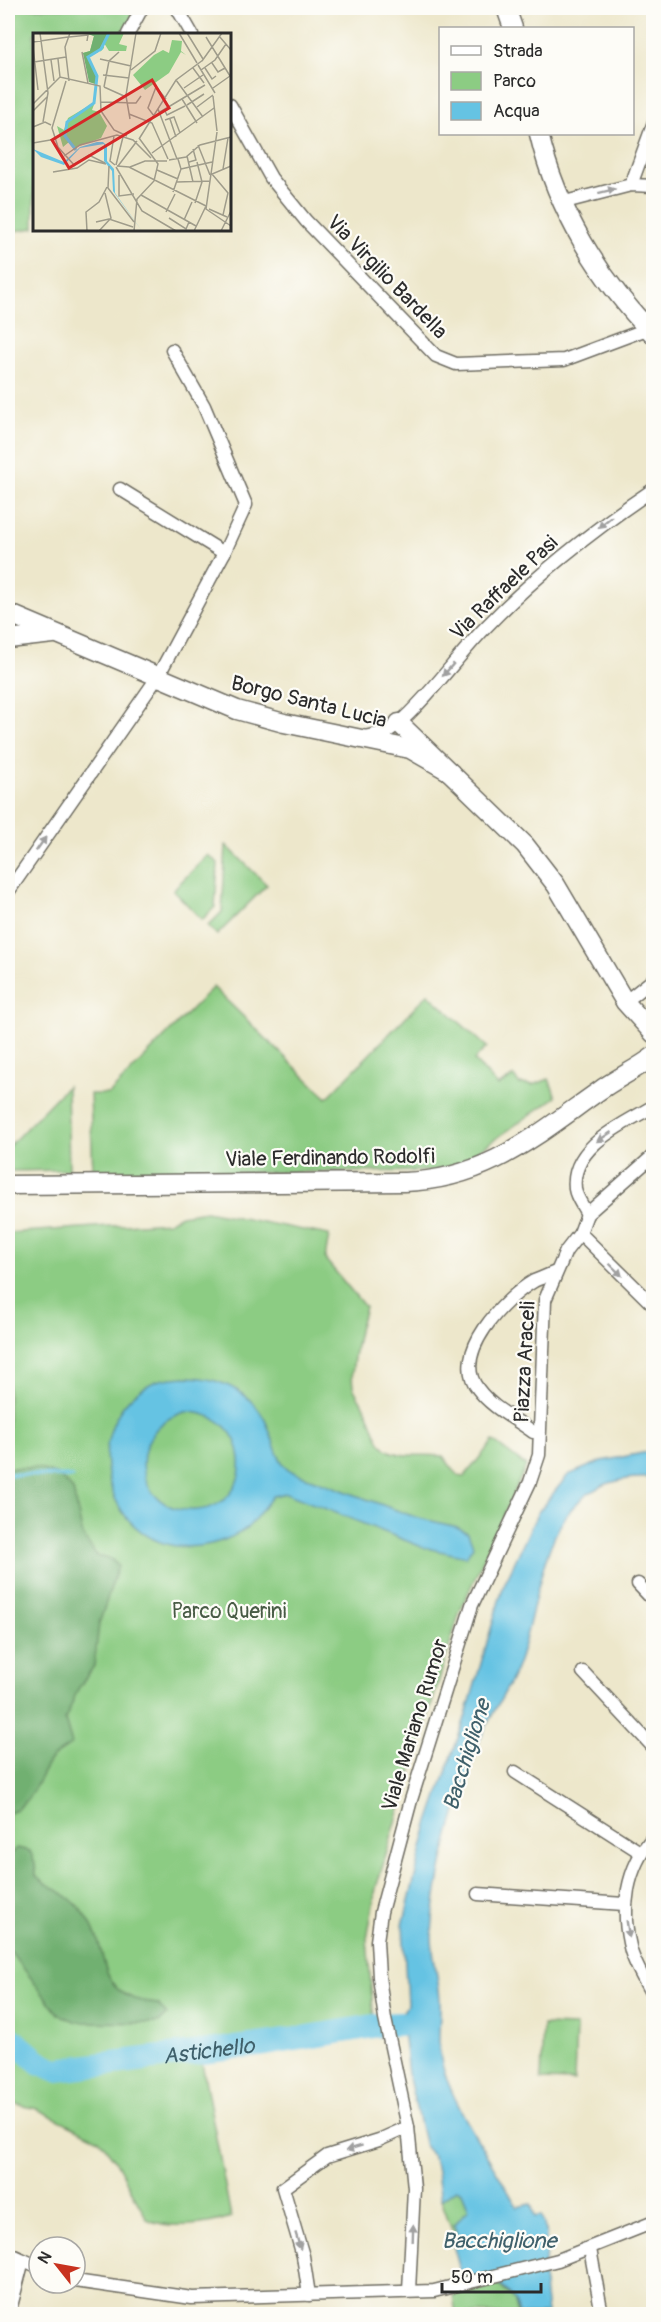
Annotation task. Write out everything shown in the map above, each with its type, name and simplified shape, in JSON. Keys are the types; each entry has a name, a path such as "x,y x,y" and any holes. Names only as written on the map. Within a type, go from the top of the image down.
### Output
{"main road":[{"path":"506,8 513,27"},
{"path":"539,135 547,169 561,203 626,307 650,332"},
{"path":"8,613 12,626 8,639"},
{"name":"Borgo Santa Lucia","path":"8,613 237,710 355,739 395,732 450,772 525,845 556,885 625,1002 654,1034"},
{"name":"Borgo Santa Lucia","path":"8,639 38,634 56,634"},
{"path":"628,1070 654,1046"},
{"name":"Viale Ferdinando Rodolfi","path":"8,1185 404,1182 442,1179 465,1174 514,1152 628,1070 654,1056"}],"street":[{"path":"129,33 142,8"},
{"path":"177,8 191,33"},
{"name":"Via Virgilio Bardella","path":"231,107 265,171 306,221 436,356 456,364 564,360 650,332"},
{"path":"631,185 654,122"},
{"path":"561,203 631,185 654,186"},
{"path":"8,892 157,678 224,553 246,505 204,406 172,350"},
{"path":"120,489 224,553"},
{"name":"Via Raffaele Pasi","path":"395,732 484,629 537,577 615,515 654,489"},
{"path":"625,1002 654,979"},
{"path":"654,1106 596,1142 584,1157 578,1168 575,1191 587,1214 654,1155"},
{"name":"Piazza Araceli","path":"539,1455 545,1300 566,1251 580,1233 587,1214"},
{"path":"580,1233 652,1302"},
{"name":"Piazza Araceli","path":"533,1432 495,1406 476,1388 470,1366 474,1348 482,1332 504,1306 534,1282 556,1272"},
{"name":"Viale Mariano Rumor","path":"409,2291 414,2188 408,2127 385,2019 377,1941 381,1912 408,1811 472,1605 530,1482 539,1455"},
{"path":"638,1584 654,1601"},
{"path":"584,1672 654,1748"},
{"path":"515,1772 640,1852"},
{"path":"654,1836 640,1852 624,1904 632,1952 654,1998"},
{"path":"478,1894 624,1904"},
{"path":"309,2295 303,2256 283,2188 327,2156 408,2127"},
{"path":"638,2227 654,2212"},
{"path":"87,2283 192,2298 409,2291 460,2286 558,2260 654,2222"},
{"path":"590,2249 602,2314"},
{"path":"8,2253 27,2262"},
{"path":"9,2314 23,2260"}],"green space":[{"path":"8,8 131,8 133,33 33,33 33,228 8,232"},
{"path":"226,845 267,885 217,935 208,926 222,912"},
{"path":"208,855 218,863 215,907 202,920 173,890"},
{"path":"213,987 327,1098 428,994 487,1047 474,1060 498,1086 514,1076 519,1084 533,1085 549,1079 556,1097 449,1171 93,1174 90,1094 109,1094"},
{"path":"67,1086 69,1170 8,1171 8,1147"},
{"name":"Parco Querini","path":"206,1211 329,1235 325,1259 365,1307 355,1349 352,1372 354,1389 379,1440 388,1450 400,1454 443,1456 458,1476 464,1477 493,1441 526,1466 460,1611 376,1888 367,1939 375,2034 308,2041 258,2054 202,2063 231,2217 200,2224 177,2225 147,2219 115,2160 99,2139 37,2109 16,2104 8,2106 8,1233 168,1222 181,1215"},
{"path":"8,1468 37,1468 58,1475 73,1490 83,1536 97,1556 112,1560 118,1566 99,1624 94,1666 78,1689 65,1720 72,1744 51,1759 33,1792 23,1804 8,1814"},
{"path":"17,1848 30,1851 35,1863 36,1876 81,1909 95,1931 107,1972 113,1983 122,1992 136,1999 158,2004 167,2015 159,2023 77,2022 58,2014 8,1948 8,1858"},
{"path":"543,2025 576,2026 574,2081 541,2080"},
{"path":"456,2189 462,2192 469,2209 454,2225 457,2234 454,2235 441,2200"},
{"path":"498,2285 514,2299 518,2314 456,2314 453,2295"}],"water":[{"path":"181,1377 212,1380 225,1384 247,1398 257,1407 264,1419 279,1456 288,1470 415,1517 457,1527 468,1533 473,1546 466,1557 422,1547 286,1493 273,1496 245,1529 212,1544 199,1546 167,1544 140,1531 121,1510 110,1483 107,1454 112,1426 128,1401 154,1382","holes":["185,1412 208,1416 225,1426 235,1442 240,1459 238,1477 231,1493 216,1505 196,1510 175,1508 159,1499 148,1486 144,1469 145,1452 152,1435 165,1421"]},
{"name":"Bacchiglione","path":"653,1451 653,1478 616,1481 588,1493 568,1513 554,1538 543,1568 519,1661 482,1736 469,1769 442,1862 434,1909 432,1940 440,2000 439,2047 444,2071 461,2111 517,2207 531,2204 535,2217 541,2215 545,2230 544,2282 547,2314 519,2314 511,2295 498,2284 461,2274 451,2237 459,2241 454,2225 469,2209 462,2192 456,2189 441,2200 436,2165 425,2147 408,2074 400,2017 407,2005 403,1925 427,1828 466,1715 503,1587 538,1512 568,1475 602,1461"}],"waterway":[{"path":"8,1474 72,1477"},
{"name":"Astichello","path":"8,2036 40,2063 57,2070 266,2044 380,2025 419,2023"}]}
